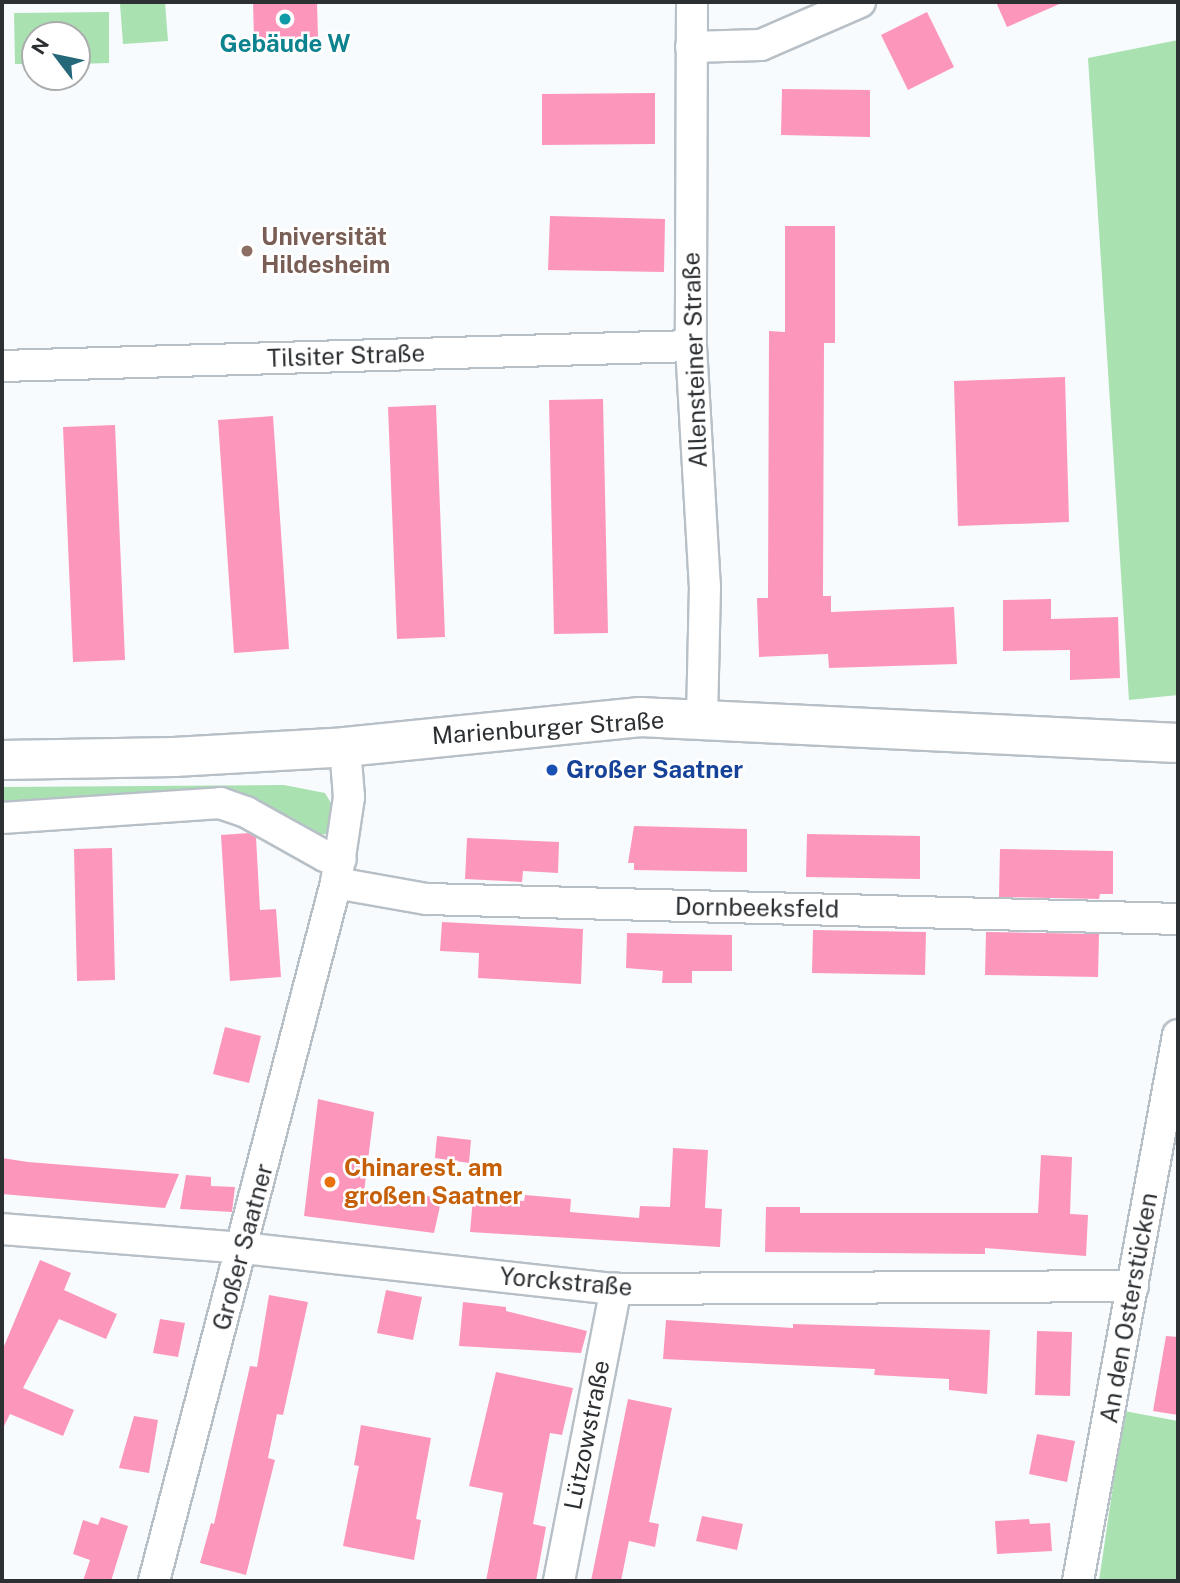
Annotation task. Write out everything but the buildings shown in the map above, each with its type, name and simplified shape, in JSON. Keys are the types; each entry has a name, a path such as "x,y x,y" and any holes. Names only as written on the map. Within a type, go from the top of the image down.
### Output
{"main road":[{"name":"Marienburger Straße","path":"2,760 174,757 345,747 565,721 702,718 1178,743"}],"street":[{"name":"Allensteiner Straße","path":"692,2 691,346 705,586 702,718"},
{"path":"691,47 761,45 860,2"},
{"name":"Tilsiter Straße","path":"2,366 691,346"},
{"name":"Großer Saatner","path":"154,1581 243,1248 339,871 349,797 345,747"},
{"path":"2,818 220,803 246,812 325,856 339,871"},
{"name":"Dornbeeksfeld","path":"339,871 426,899 1178,919"},
{"name":"An den Osterstücken","path":"1078,1581 1178,1035"},
{"name":"Yorckstraße","path":"2,1229 243,1248 615,1289 1133,1286"},
{"name":"Lützowstraße","path":"559,1581 615,1289"}],"green space":[{"path":"165,2 168,41 123,44 120,4"},
{"path":"109,12 109,63 91,64 91,21 21,21 21,64 15,64 14,13"},
{"path":"1178,40 1178,695 1129,700 1088,58"},
{"path":"284,785 325,793 334,808 334,825 328,834 315,835 268,812 2,807 2,787"},
{"path":"1124,1411 1178,1421 1178,1581 1099,1581"}],"place":[{"name":"Gebäude W","path":"285,19"},
{"name":"Universität Hildesheim","path":"247,251"},
{"name":"Großer Saatner","path":"552,770"},
{"name":"Chinarest. am großen Saatner","path":"330,1182"}]}
